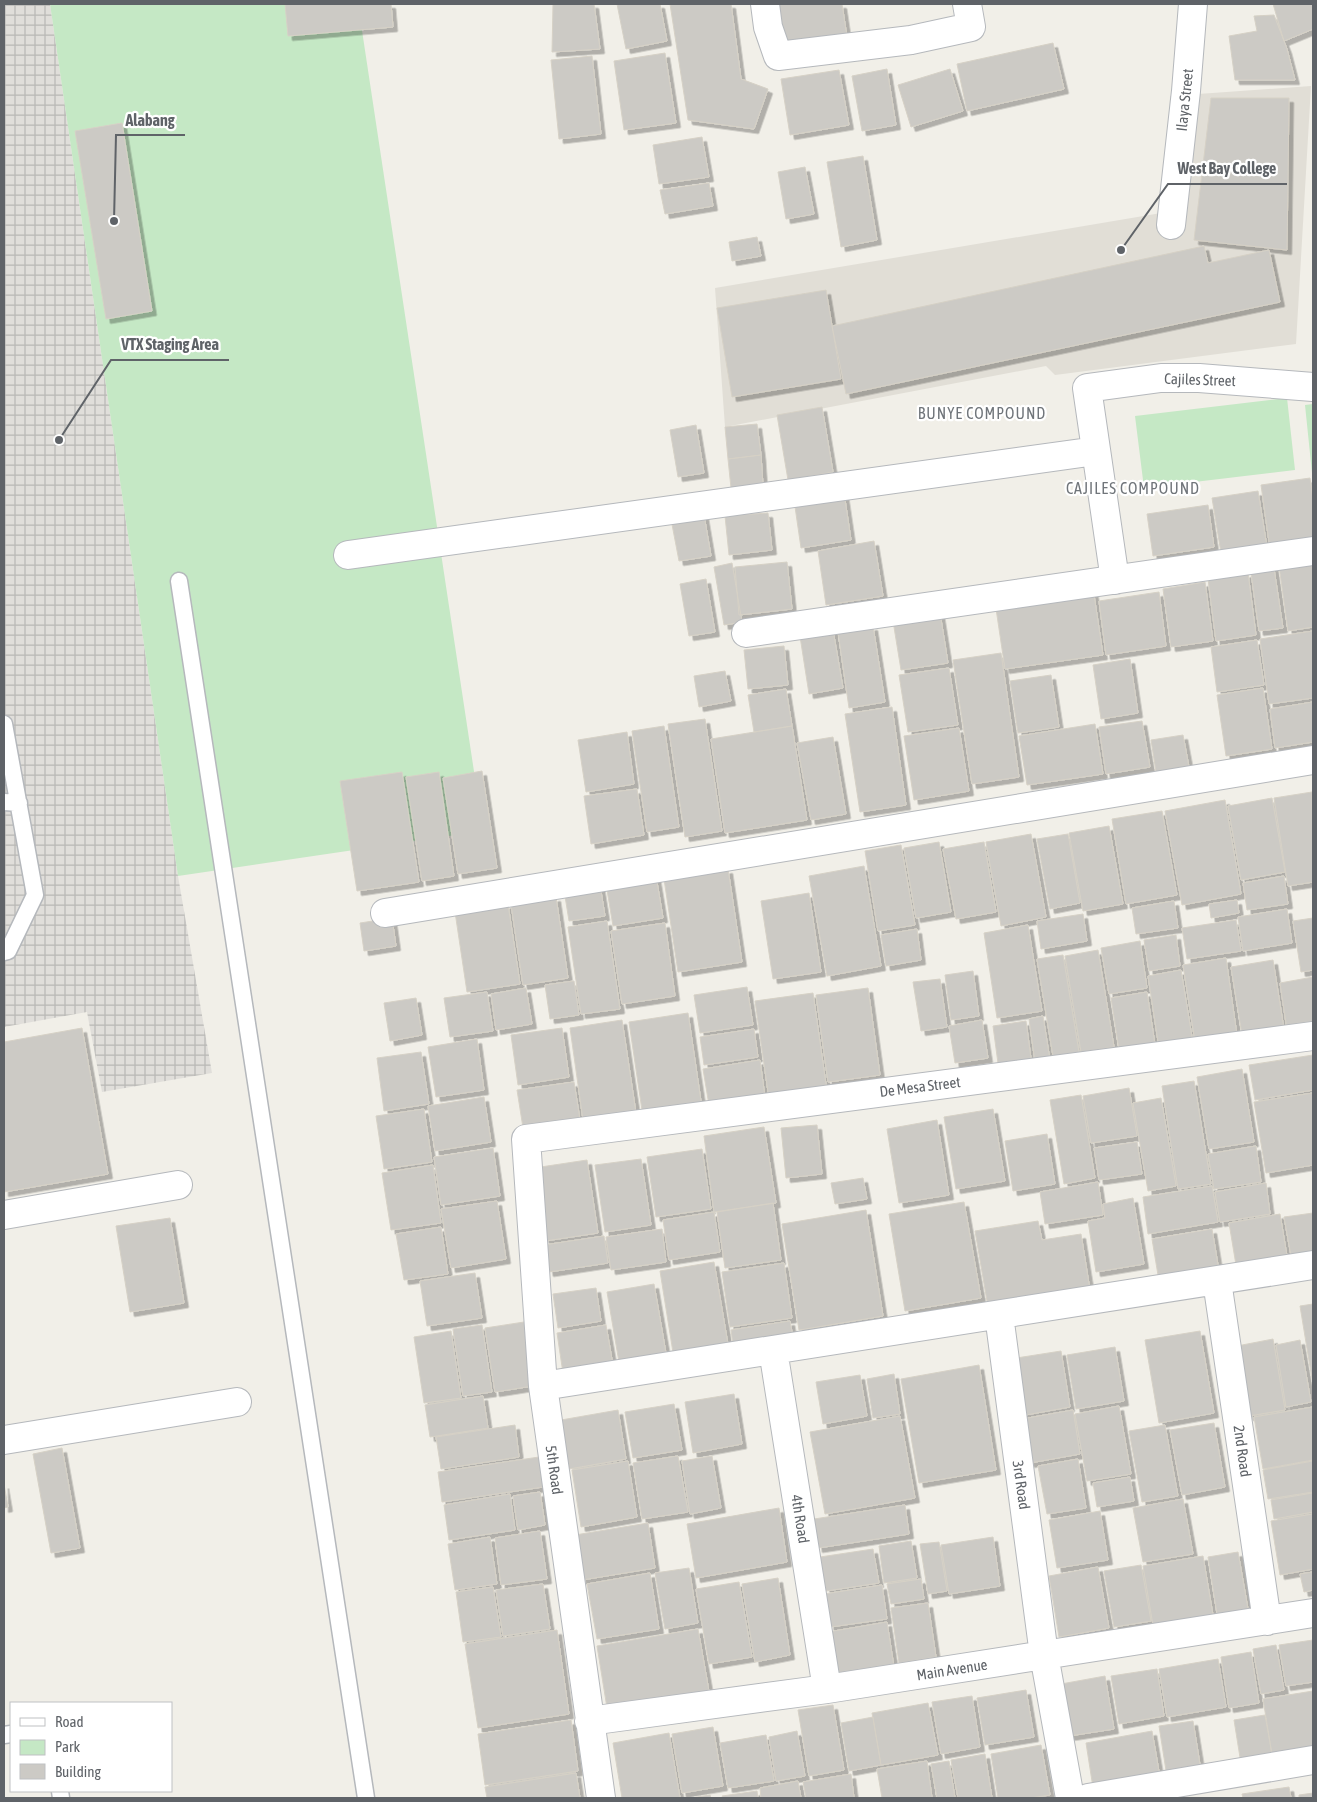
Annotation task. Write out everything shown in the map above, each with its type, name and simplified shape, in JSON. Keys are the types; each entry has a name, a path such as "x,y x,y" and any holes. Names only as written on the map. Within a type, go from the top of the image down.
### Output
{"street":[{"path":"765,4 768,27 778,56 912,40 971,27 967,4"},
{"name":"Ilaya Street","path":"1171,225 1186,91 1192,4"},
{"name":"Cajiles Street","path":"1096,451 1087,388 1161,378 1198,378 1313,387"},
{"path":"348,555 1096,451 1115,580"},
{"path":"746,633 1313,551"},
{"path":"385,914 1313,760"},
{"name":"De Mesa Street","path":"526,1139 1313,1036"},
{"name":"5th Road","path":"526,1139 543,1386 601,1798"},
{"path":"4,1215 178,1185"},
{"path":"543,1386 1313,1266"},
{"name":"2nd Road","path":"1217,1281 1267,1621"},
{"name":"3rd Road","path":"999,1315 1044,1655 1070,1798"},
{"name":"4th Road","path":"773,1350 827,1689"},
{"path":"4,1440 237,1402"},
{"name":"Main Avenue","path":"589,1721 827,1689 1313,1613"},
{"path":"1088,1798 1213,1788 1313,1760"}],"lane":[{"path":"179,581 366,1798"},
{"path":"4,724 12,803 34,895 8,951 4,952"}],"shaded area":[{"path":"4,4 50,4 178,876 212,1073 102,1092 87,1012 4,1027"},
{"path":"1311,86 1296,344 1055,375 1046,366 725,427 715,288 1167,212 1170,96"}],"green space":[{"path":"50,4 358,4 483,831 178,876"},
{"path":"1287,398 1295,470 1144,488 1135,416"},
{"path":"1313,404 1313,473 1312,473 1305,405"}],"building":[{"path":"285,4 391,4 393,27 288,36"},
{"path":"553,4 594,4 600,49 552,52"},
{"path":"617,4 660,4 667,41 626,49"},
{"path":"670,4 731,4 741,79 768,89 754,129 688,120"},
{"path":"777,4 842,4 847,37 784,48"},
{"path":"1273,4 1313,4 1313,29 1284,41"},
{"path":"1274,15 1287,49 1295,80 1235,80 1229,36 1257,31 1254,16"},
{"path":"1053,43 1064,89 967,111 957,64"},
{"path":"665,53 676,123 624,130 614,61"},
{"path":"592,56 601,134 559,139 551,60"},
{"path":"887,69 896,125 862,131 852,76"},
{"path":"950,69 963,111 911,127 898,85"},
{"path":"839,70 849,125 790,135 781,79"},
{"path":"1211,98 1289,98 1287,250 1194,240"},
{"path":"122,123 152,311 106,319 75,131"},
{"path":"702,137 709,177 659,184 653,145"},
{"path":"863,156 877,240 841,247 827,162"},
{"path":"805,167 814,214 786,219 778,172"},
{"path":"709,183 713,206 665,214 660,190"},
{"path":"757,237 761,256 732,261 729,242"},
{"path":"1204,246 1208,263 1269,250 1280,302 846,394 832,326"},
{"path":"826,290 841,379 732,397 717,308"},
{"path":"822,407 833,472 788,480 777,415"},
{"path":"757,424 761,455 728,459 725,427"},
{"path":"696,425 704,473 678,477 670,430"},
{"path":"761,455 763,485 731,488 728,459"},
{"path":"1310,478 1313,500 1313,543 1270,549 1261,485"},
{"path":"843,486 851,540 801,548 793,493"},
{"path":"1258,491 1267,547 1221,553 1212,498"},
{"path":"1208,505 1214,547 1153,556 1147,514"},
{"path":"703,509 711,556 679,561 670,514"},
{"path":"768,513 772,550 729,555 725,516"},
{"path":"874,541 883,596 826,605 818,551"},
{"path":"1313,561 1313,627 1288,631 1279,566"},
{"path":"787,562 792,609 739,615 735,567"},
{"path":"1273,562 1283,628 1259,631 1250,565"},
{"path":"732,563 742,622 724,625 714,567"},
{"path":"1248,573 1256,635 1216,641 1208,579"},
{"path":"706,579 715,632 689,636 680,584"},
{"path":"1205,582 1213,641 1171,647 1163,589"},
{"path":"1093,588 1103,655 1005,669 995,602"},
{"path":"1159,592 1166,646 1106,655 1099,601"},
{"path":"940,613 948,663 901,670 893,621"},
{"path":"832,624 843,688 809,694 799,630"},
{"path":"873,626 885,702 849,708 838,632"},
{"path":"1313,631 1313,698 1269,704 1260,639"},
{"path":"1257,640 1264,685 1217,692 1211,647"},
{"path":"784,646 788,685 748,689 744,650"},
{"path":"1001,653 1019,777 972,784 953,660"},
{"path":"1130,659 1138,713 1101,719 1093,665"},
{"path":"949,668 958,725 908,732 899,675"},
{"path":"725,671 731,701 699,707 694,676"},
{"path":"1051,675 1059,727 1018,733 1010,681"},
{"path":"1263,688 1272,749 1226,756 1217,695"},
{"path":"786,689 792,726 754,732 748,695"},
{"path":"1313,702 1313,742 1275,748 1270,709"},
{"path":"892,707 906,805 860,812 845,714"},
{"path":"705,719 722,831 685,837 668,724"},
{"path":"1142,721 1150,767 1106,774 1099,727"},
{"path":"1095,724 1103,774 1027,785 1019,736"},
{"path":"664,726 679,827 647,832 632,731"},
{"path":"792,726 807,820 725,833 711,739"},
{"path":"959,728 969,791 914,800 904,736"},
{"path":"627,732 634,784 586,792 578,740"},
{"path":"1183,735 1189,767 1156,772 1151,740"},
{"path":"833,737 846,814 811,820 797,743"},
{"path":"482,771 497,868 458,874 443,778"},
{"path":"402,772 419,882 357,891 340,781"},
{"path":"439,772 454,876 422,881 406,777"},
{"path":"637,789 644,835 591,844 584,796"},
{"path":"1312,792 1313,882 1288,886 1274,798"},
{"path":"1272,798 1285,872 1241,880 1228,806"},
{"path":"1225,800 1241,894 1182,905 1165,811"},
{"path":"1162,811 1177,895 1126,904 1112,819"},
{"path":"1109,826 1123,904 1083,911 1069,833"},
{"path":"1031,834 1046,917 1001,926 986,842"},
{"path":"1068,834 1080,903 1050,909 1037,839"},
{"path":"939,842 951,912 916,918 904,848"},
{"path":"984,842 996,912 956,919 943,849"},
{"path":"901,845 915,925 878,931 865,851"},
{"path":"864,866 881,966 827,976 809,876"},
{"path":"728,869 742,962 678,972 664,879"},
{"path":"656,876 663,918 613,926 606,884"},
{"path":"1284,876 1288,904 1247,910 1243,883"},
{"path":"600,885 605,916 569,921 564,890"},
{"path":"809,893 821,972 773,979 761,901"},
{"path":"556,897 568,978 523,985 511,904"},
{"path":"1237,900 1239,913 1211,918 1209,904"},
{"path":"1174,901 1178,928 1136,934 1132,908"},
{"path":"508,904 520,984 467,992 455,912"},
{"path":"1287,909 1292,943 1243,951 1238,917"},
{"path":"1083,914 1087,941 1041,949 1037,921"},
{"path":"392,918 396,946 364,951 360,923"},
{"path":"1313,918 1313,970 1301,972 1293,921"},
{"path":"1236,920 1241,951 1187,959 1182,928"},
{"path":"607,921 620,1009 581,1014 568,927"},
{"path":"665,923 675,996 622,1004 611,931"},
{"path":"1028,925 1042,1011 997,1018 984,933"},
{"path":"917,929 921,960 886,966 881,935"},
{"path":"1176,935 1180,966 1149,971 1144,940"},
{"path":"1140,941 1147,988 1109,994 1101,948"},
{"path":"1098,950 1114,1047 1081,1052 1065,956"},
{"path":"1063,955 1079,1052 1053,1056 1037,959"},
{"path":"1226,958 1237,1035 1195,1042 1183,965"},
{"path":"1273,960 1284,1029 1242,1035 1231,967"},
{"path":"1181,970 1193,1043 1159,1048 1148,976"},
{"path":"973,971 979,1016 951,1020 945,975"},
{"path":"1313,977 1313,1026 1287,1030 1280,983"},
{"path":"940,979 947,1027 921,1031 913,982"},
{"path":"574,981 579,1015 550,1019 545,985"},
{"path":"747,987 753,1025 700,1033 694,995"},
{"path":"526,988 532,1024 496,1030 491,994"},
{"path":"868,988 880,1075 828,1082 816,995"},
{"path":"487,992 493,1031 450,1037 444,998"},
{"path":"1147,992 1156,1051 1120,1056 1111,998"},
{"path":"813,993 827,1091 769,1099 755,1001"},
{"path":"416,998 422,1035 390,1041 384,1003"},
{"path":"688,1013 702,1108 643,1117 629,1022"},
{"path":"1043,1016 1050,1060 1035,1062 1029,1019"},
{"path":"622,1020 636,1113 583,1120 570,1028"},
{"path":"982,1020 988,1058 955,1063 949,1026"},
{"path":"1026,1021 1032,1066 999,1071 993,1026"},
{"path":"82,1028 108,1174 4,1192 4,1042"},
{"path":"562,1028 569,1077 518,1085 511,1035"},
{"path":"754,1029 758,1057 704,1065 700,1037"},
{"path":"477,1039 484,1090 436,1097 428,1047"},
{"path":"421,1052 429,1104 384,1111 377,1058"},
{"path":"1313,1055 1313,1090 1255,1100 1249,1065"},
{"path":"760,1060 765,1097 709,1105 703,1069"},
{"path":"1242,1069 1254,1142 1209,1149 1197,1077"},
{"path":"1194,1081 1211,1184 1178,1189 1162,1086"},
{"path":"574,1082 581,1126 524,1134 517,1090"},
{"path":"1129,1088 1137,1136 1091,1143 1083,1096"},
{"path":"1313,1093 1313,1165 1266,1173 1254,1102"},
{"path":"1081,1095 1095,1178 1064,1184 1050,1100"},
{"path":"484,1097 491,1142 435,1151 428,1106"},
{"path":"1161,1098 1176,1186 1148,1191 1133,1103"},
{"path":"424,1109 432,1162 384,1169 376,1116"},
{"path":"993,1109 1005,1181 956,1189 944,1117"},
{"path":"937,1120 949,1195 899,1203 887,1129"},
{"path":"817,1125 822,1174 786,1178 781,1128"},
{"path":"764,1127 776,1203 714,1212 704,1136"},
{"path":"1047,1134 1055,1184 1013,1191 1005,1141"},
{"path":"1137,1142 1142,1174 1099,1180 1094,1148"},
{"path":"1256,1146 1261,1182 1214,1189 1208,1154"},
{"path":"493,1148 500,1196 441,1205 434,1157"},
{"path":"702,1149 711,1209 656,1217 647,1157"},
{"path":"641,1159 651,1225 605,1232 595,1165"},
{"path":"587,1160 598,1233 545,1241 534,1168"},
{"path":"433,1165 441,1223 391,1230 382,1173"},
{"path":"863,1178 867,1199 835,1204 831,1183"},
{"path":"1098,1182 1103,1215 1045,1224 1040,1192"},
{"path":"1266,1183 1270,1214 1220,1222 1215,1192"},
{"path":"1212,1186 1218,1222 1148,1234 1143,1197"},
{"path":"1133,1198 1144,1264 1096,1272 1088,1221 1105,1218 1103,1204"},
{"path":"497,1201 506,1259 451,1268 441,1209"},
{"path":"964,1202 981,1298 905,1311 889,1214"},
{"path":"773,1203 781,1260 725,1268 717,1212"},
{"path":"866,1210 883,1316 799,1330 782,1224"},
{"path":"714,1212 720,1252 669,1260 663,1220"},
{"path":"1313,1213 1313,1264 1293,1267 1284,1217"},
{"path":"1280,1214 1289,1268 1238,1277 1229,1223"},
{"path":"170,1218 184,1303 130,1312 116,1226"},
{"path":"1038,1221 1042,1240 1081,1234 1090,1290 988,1307 975,1231"},
{"path":"441,1227 448,1274 404,1280 396,1234"},
{"path":"662,1229 666,1262 611,1270 606,1237"},
{"path":"1212,1229 1220,1277 1160,1287 1152,1239"},
{"path":"604,1236 608,1263 549,1272 544,1245"},
{"path":"714,1262 730,1356 675,1365 660,1271"},
{"path":"784,1263 792,1318 730,1327 722,1272"},
{"path":"475,1273 482,1318 427,1326 420,1281"},
{"path":"654,1284 667,1359 620,1368 607,1292"},
{"path":"596,1288 601,1321 558,1328 553,1294"},
{"path":"1313,1304 1313,1385 1300,1306"},
{"path":"790,1321 794,1343 734,1352 731,1330"},
{"path":"524,1322 533,1386 495,1392 485,1328"},
{"path":"482,1325 492,1392 463,1396 453,1329"},
{"path":"606,1325 614,1371 564,1380 557,1333"},
{"path":"451,1331 461,1398 424,1403 414,1337"},
{"path":"1200,1331 1214,1413 1159,1423 1145,1340"},
{"path":"1273,1339 1285,1410 1249,1416 1237,1346"},
{"path":"1300,1340 1311,1402 1286,1407 1276,1345"},
{"path":"1115,1347 1124,1401 1076,1409 1067,1355"},
{"path":"1061,1351 1070,1407 1020,1416 1010,1359"},
{"path":"979,1365 996,1470 919,1483 901,1379"},
{"path":"894,1374 900,1414 873,1418 867,1379"},
{"path":"860,1375 867,1416 823,1424 816,1382"},
{"path":"734,1394 742,1444 693,1453 685,1402"},
{"path":"483,1396 488,1428 430,1437 425,1405"},
{"path":"674,1404 682,1450 633,1458 625,1412"},
{"path":"1119,1406 1131,1474 1087,1481 1075,1414"},
{"path":"1313,1407 1313,1460 1263,1469 1254,1417"},
{"path":"618,1410 626,1459 569,1469 561,1420"},
{"path":"1073,1410 1080,1454 1030,1463 1022,1419"},
{"path":"900,1416 915,1498 825,1514 810,1432"},
{"path":"1214,1423 1225,1487 1182,1495 1170,1430"},
{"path":"515,1425 519,1457 441,1469 436,1437"},
{"path":"1165,1425 1178,1496 1142,1502 1129,1431"},
{"path":"62,1448 80,1548 51,1553 33,1454"},
{"path":"678,1456 688,1512 642,1519 633,1463"},
{"path":"712,1456 721,1508 690,1514 682,1461"},
{"path":"539,1457 543,1487 442,1502 438,1472"},
{"path":"1078,1459 1086,1508 1047,1514 1038,1466"},
{"path":"628,1461 637,1517 581,1527 572,1470"},
{"path":"1313,1461 1313,1492 1268,1499 1263,1470"},
{"path":"1130,1477 1134,1501 1097,1507 1093,1483"},
{"path":"4,1484 8,1507 4,1508"},
{"path":"540,1492 545,1525 518,1530 513,1496"},
{"path":"1313,1493 1313,1512 1274,1519 1271,1500"},
{"path":"510,1494 515,1530 449,1540 444,1505"},
{"path":"1183,1499 1193,1554 1143,1562 1133,1508"},
{"path":"905,1505 909,1534 818,1548 814,1519"},
{"path":"779,1508 787,1562 696,1578 687,1524"},
{"path":"1100,1511 1108,1560 1057,1568 1049,1520"},
{"path":"1313,1514 1313,1569 1280,1575 1271,1521"},
{"path":"648,1523 655,1568 582,1580 575,1535"},
{"path":"540,1531 547,1579 501,1585 495,1538"},
{"path":"490,1537 497,1584 455,1590 448,1544"},
{"path":"993,1537 1000,1586 949,1594 941,1545"},
{"path":"911,1541 917,1578 884,1583 879,1546"},
{"path":"939,1542 947,1591 928,1594 920,1544"},
{"path":"873,1549 879,1583 826,1591 820,1557"},
{"path":"1238,1552 1248,1609 1217,1614 1208,1557"},
{"path":"1203,1556 1213,1615 1153,1625 1143,1566"},
{"path":"1141,1565 1151,1621 1114,1627 1104,1571"},
{"path":"1098,1567 1109,1628 1059,1637 1049,1576"},
{"path":"689,1568 698,1623 665,1629 655,1573"},
{"path":"1313,1572 1313,1590 1304,1592 1300,1574"},
{"path":"650,1573 659,1629 597,1639 587,1584"},
{"path":"778,1578 790,1655 755,1662 742,1584"},
{"path":"921,1579 924,1599 891,1604 887,1584"},
{"path":"739,1582 752,1657 709,1664 696,1589"},
{"path":"543,1584 550,1629 503,1636 496,1590"},
{"path":"882,1585 887,1619 830,1627 824,1594"},
{"path":"493,1587 501,1637 463,1642 456,1592"},
{"path":"928,1603 936,1657 899,1663 891,1608"},
{"path":"887,1622 894,1667 835,1677 828,1632"},
{"path":"698,1629 710,1697 608,1714 597,1646"},
{"path":"557,1630 569,1714 478,1728 465,1644"},
{"path":"1313,1640 1313,1682 1286,1686 1279,1645"},
{"path":"1276,1645 1284,1690 1261,1694 1253,1649"},
{"path":"1251,1652 1259,1703 1229,1708 1221,1657"},
{"path":"1218,1659 1226,1707 1167,1717 1159,1669"},
{"path":"1157,1669 1164,1716 1119,1724 1111,1676"},
{"path":"1105,1676 1114,1729 1069,1736 1061,1684"},
{"path":"1026,1690 1034,1737 985,1745 977,1698"},
{"path":"1313,1691 1313,1749 1272,1755 1263,1699"},
{"path":"972,1696 980,1747 941,1754 932,1702"},
{"path":"928,1703 938,1755 881,1765 872,1713"},
{"path":"833,1705 844,1770 809,1776 798,1710"},
{"path":"1265,1715 1274,1765 1242,1770 1234,1720"},
{"path":"873,1717 881,1765 849,1771 841,1723"},
{"path":"571,1720 578,1771 485,1785 478,1734"},
{"path":"1193,1721 1202,1777 1168,1783 1159,1726"},
{"path":"713,1727 723,1786 682,1793 672,1734"},
{"path":"797,1731 805,1776 776,1781 769,1737"},
{"path":"1152,1731 1161,1783 1094,1794 1086,1743"},
{"path":"669,1733 680,1798 622,1798 613,1743"},
{"path":"766,1735 774,1781 728,1788 720,1743"},
{"path":"1041,1745 1050,1795 1030,1798 998,1798 991,1754"},
{"path":"985,1754 992,1798 958,1798 951,1760"},
{"path":"927,1761 932,1798 882,1798 877,1769"},
{"path":"949,1761 955,1798 937,1798 931,1764"},
{"path":"576,1773 580,1798 487,1798 485,1787"},
{"path":"851,1774 854,1798 806,1798 803,1782"},
{"path":"798,1781 801,1798 761,1798 760,1788"},
{"path":"1289,1787 1291,1798 1243,1798 1242,1794"},
{"path":"757,1791 758,1798 723,1798 722,1796"},
{"path":"1313,1793 1313,1798 1299,1798 1299,1795"},
{"path":"710,1795 711,1798 691,1798"}],"place":[{"name":"Alabang","path":"114,221"},
{"name":"West Bay College","path":"1121,250"},
{"name":"VTX Staging Area","path":"59,440"}],"district":[{"name":"BUNYE COMPOUND","path":"982,413"},
{"name":"CAJILES COMPOUND","path":"1133,488"}]}
